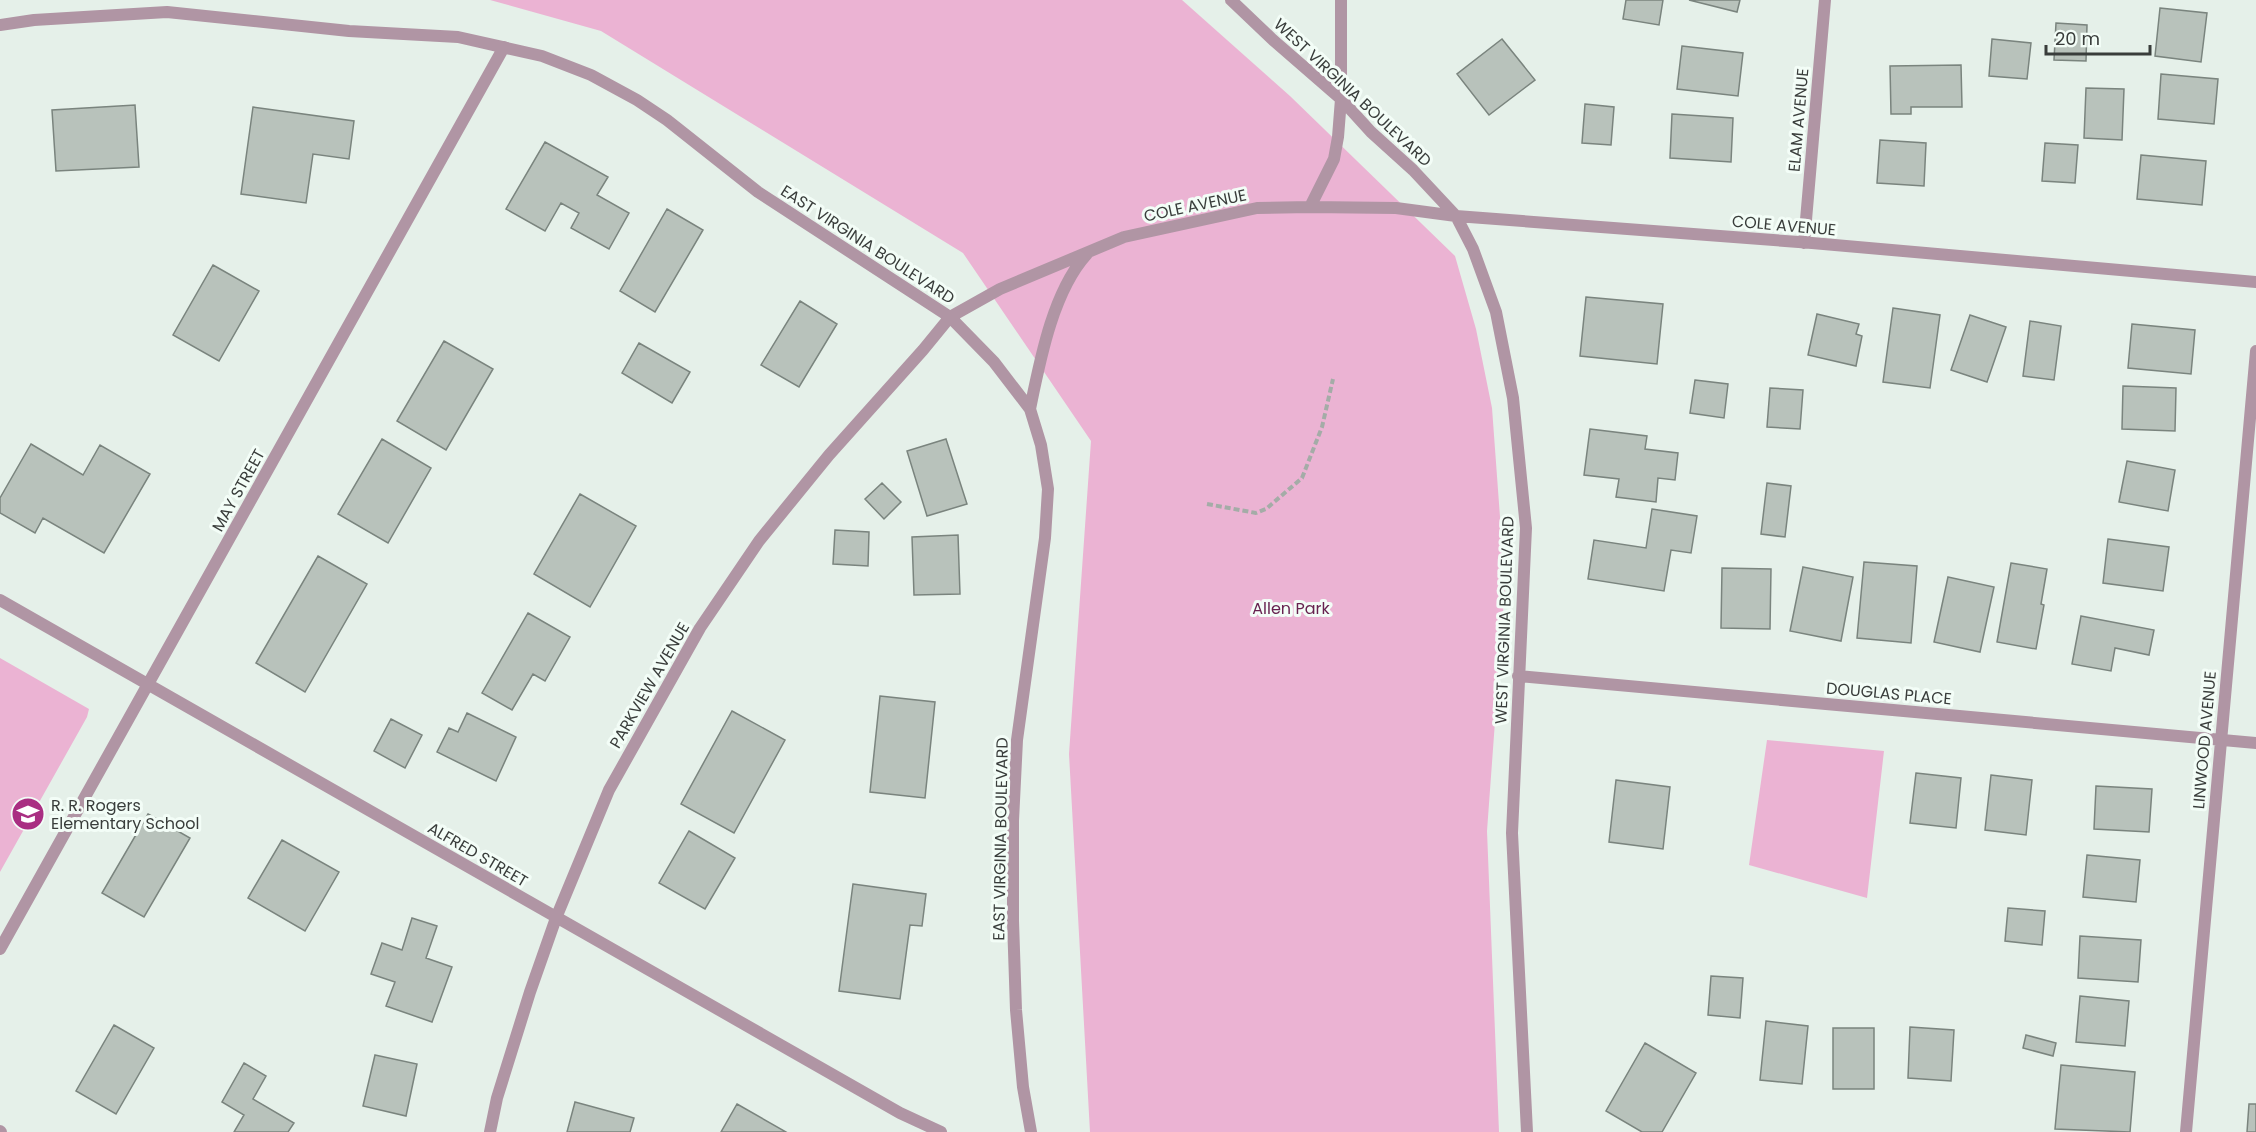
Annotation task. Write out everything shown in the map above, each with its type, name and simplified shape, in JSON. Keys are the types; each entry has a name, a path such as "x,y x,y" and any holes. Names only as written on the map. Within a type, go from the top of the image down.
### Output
{"street":[{"name":"WEST VIRGINIA BOULEVARD","path":"1231,0 1272,40 1341,99 1456,216 1473,249 1496,312 1513,398 1526,528 1512,833 1527,1132"},
{"path":"1310,207 1334,159 1338,137 1341,99 1341,0"},
{"name":"ELAM AVENUE","path":"1804,243 1825,0"},
{"name":"EAST VIRGINIA BOULEVARD","path":"0,25 34,20 167,12 349,32 458,37 542,56 591,75 637,100 667,120 758,192 950,316 994,362 1030,408 1041,445 1048,489 1046,538 1017,740 1013,821 1016,1011 1023,1087 1031,1132"},
{"name":"MAY STREET","path":"0,949 504,47"},
{"name":"COLE AVENUE","path":"950,316 1000,289 1124,237 1257,208 1396,208 1456,216 2256,282"},
{"path":"1030,408 1046,340 1059,305 1077,265 1090,251"},
{"name":"PARKVIEW AVENUE","path":"490,1132 500,1088 530,992 556,918 609,790 700,628 759,541 950,316"},
{"name":"LINWOOD AVENUE","path":"2186,1132 2256,351"},
{"name":"ALFRED STREET","path":"0,600 900,1113 941,1132"},
{"name":"DOUGLAS PLACE","path":"1518,676 2256,743"}],"path":[{"path":"1206,504 1256,513 1266,508 1302,478 1322,427 1333,379"}],"green space":[{"name":"Allen Park","path":"490,0 1182,0 1290,96 1455,256 1476,329 1492,408 1505,585 1487,831 1499,1132 1090,1132 1069,754 1091,441 963,253 601,31"},
{"path":"0,658 89,709 87,717 0,872"},
{"path":"1767,740 1884,751 1867,898 1749,865"}],"building":[{"path":"1626,0 1663,0 1659,25 1623,19"},
{"path":"1689,0 1740,0 1737,12"},
{"path":"2160,8 2207,13 2201,62 2155,56"},
{"path":"2056,23 2087,25 2086,61 2054,60"},
{"path":"1502,39 1535,80 1489,115 1457,74"},
{"path":"1992,39 2031,43 2027,79 1989,76"},
{"path":"1682,46 1743,53 1738,96 1677,89"},
{"path":"1961,65 1962,107 1911,107 1911,114 1891,114 1890,66"},
{"path":"2161,74 2218,79 2214,124 2158,119"},
{"path":"2086,88 2124,89 2122,140 2084,138"},
{"path":"1585,104 1614,107 1611,145 1582,143"},
{"path":"135,105 139,167 56,171 52,110"},
{"path":"253,107 354,121 349,159 313,154 306,203 241,194"},
{"path":"1672,114 1733,118 1731,162 1670,158"},
{"path":"1880,140 1926,143 1924,186 1877,183"},
{"path":"545,142 608,177 597,195 629,213 609,249 571,228 579,213 561,203 545,231 506,209"},
{"path":"2045,143 2078,145 2075,183 2042,181"},
{"path":"2141,155 2206,161 2202,205 2137,199"},
{"path":"667,209 703,230 655,312 620,291"},
{"path":"213,265 259,291 219,361 173,335"},
{"path":"1586,297 1663,304 1657,364 1580,356"},
{"path":"800,301 837,324 799,387 761,365"},
{"path":"1893,308 1940,315 1930,388 1883,382"},
{"path":"1817,314 1859,324 1856,334 1862,336 1856,366 1808,355"},
{"path":"1970,315 2006,327 1987,382 1951,370"},
{"path":"2030,321 2061,326 2054,380 2023,376"},
{"path":"2132,324 2195,330 2191,374 2128,368"},
{"path":"444,341 493,369 446,450 397,421"},
{"path":"639,343 690,372 672,403 622,373"},
{"path":"1695,380 1728,384 1724,418 1690,413"},
{"path":"2123,386 2176,388 2175,431 2122,429"},
{"path":"1770,388 1803,390 1800,429 1767,427"},
{"path":"1590,429 1647,436 1645,449 1678,453 1675,480 1658,478 1656,502 1616,497 1619,479 1584,475"},
{"path":"382,439 431,468 388,543 338,514"},
{"path":"946,439 967,504 927,516 907,451"},
{"path":"31,444 83,475 100,445 150,474 104,553 43,518 35,533 0,513 0,498"},
{"path":"2127,461 2175,470 2168,511 2119,502"},
{"path":"882,483 901,502 884,519 865,499"},
{"path":"1767,483 1791,486 1785,537 1761,534"},
{"path":"580,494 636,526 590,607 534,574"},
{"path":"1652,509 1697,516 1691,553 1671,550 1664,591 1588,579 1594,540 1646,548"},
{"path":"835,530 869,532 868,566 833,564"},
{"path":"958,535 960,594 914,595 912,537"},
{"path":"2108,539 2169,547 2163,591 2103,583"},
{"path":"318,556 367,584 305,692 256,663"},
{"path":"1864,562 1917,566 1911,643 1857,638"},
{"path":"2011,563 2047,569 2041,604 2044,605 2036,649 1997,642"},
{"path":"1803,567 1853,577 1841,641 1790,631"},
{"path":"1722,568 1771,569 1770,629 1721,628"},
{"path":"1948,577 1994,587 1980,652 1934,642"},
{"path":"528,613 570,637 545,681 533,674 512,710 482,693"},
{"path":"2081,616 2154,630 2149,655 2115,648 2111,671 2072,664"},
{"path":"880,696 935,702 925,798 870,792"},
{"path":"732,711 785,740 734,833 681,804"},
{"path":"467,713 516,737 496,781 437,752 449,728 458,732"},
{"path":"391,719 422,735 405,768 374,751"},
{"path":"1916,773 1961,778 1956,828 1910,823"},
{"path":"1991,775 2032,780 2026,835 1985,830"},
{"path":"1616,780 1670,787 1663,849 1609,842"},
{"path":"2096,786 2152,789 2149,832 2094,829"},
{"path":"148,814 190,838 144,917 102,893"},
{"path":"689,831 735,858 705,909 659,883"},
{"path":"282,840 339,872 305,931 248,898"},
{"path":"2087,855 2140,860 2136,902 2083,897"},
{"path":"853,884 926,894 922,926 910,925 900,999 839,991"},
{"path":"2008,908 2045,911 2042,945 2005,941"},
{"path":"412,918 437,926 426,958 452,967 432,1022 386,1006 395,982 371,974 382,943 402,950"},
{"path":"2080,936 2141,940 2138,982 2078,978"},
{"path":"1711,976 1743,978 1740,1018 1708,1015"},
{"path":"2080,996 2129,1001 2125,1046 2076,1042"},
{"path":"1766,1021 1808,1026 1802,1084 1760,1080"},
{"path":"114,1025 154,1048 116,1114 76,1091"},
{"path":"1910,1027 1954,1030 1951,1081 1908,1078"},
{"path":"1833,1028 1874,1028 1874,1089 1833,1089"},
{"path":"2026,1035 2056,1043 2053,1056 2023,1048"},
{"path":"1645,1043 1696,1073 1662,1132 1642,1132 1606,1111"},
{"path":"375,1055 417,1064 406,1116 363,1106"},
{"path":"244,1063 266,1076 253,1099 294,1123 288,1132 234,1132 244,1115 222,1102"},
{"path":"2061,1065 2135,1072 2130,1132 2055,1129"},
{"path":"575,1102 634,1118 630,1132 567,1132"},
{"path":"737,1104 786,1132 721,1132"},
{"path":"2249,1104 2256,1104 2256,1132 2247,1132"}],"place":[{"name":"R. R. Rogers Elementary School","path":"28,814"}]}
